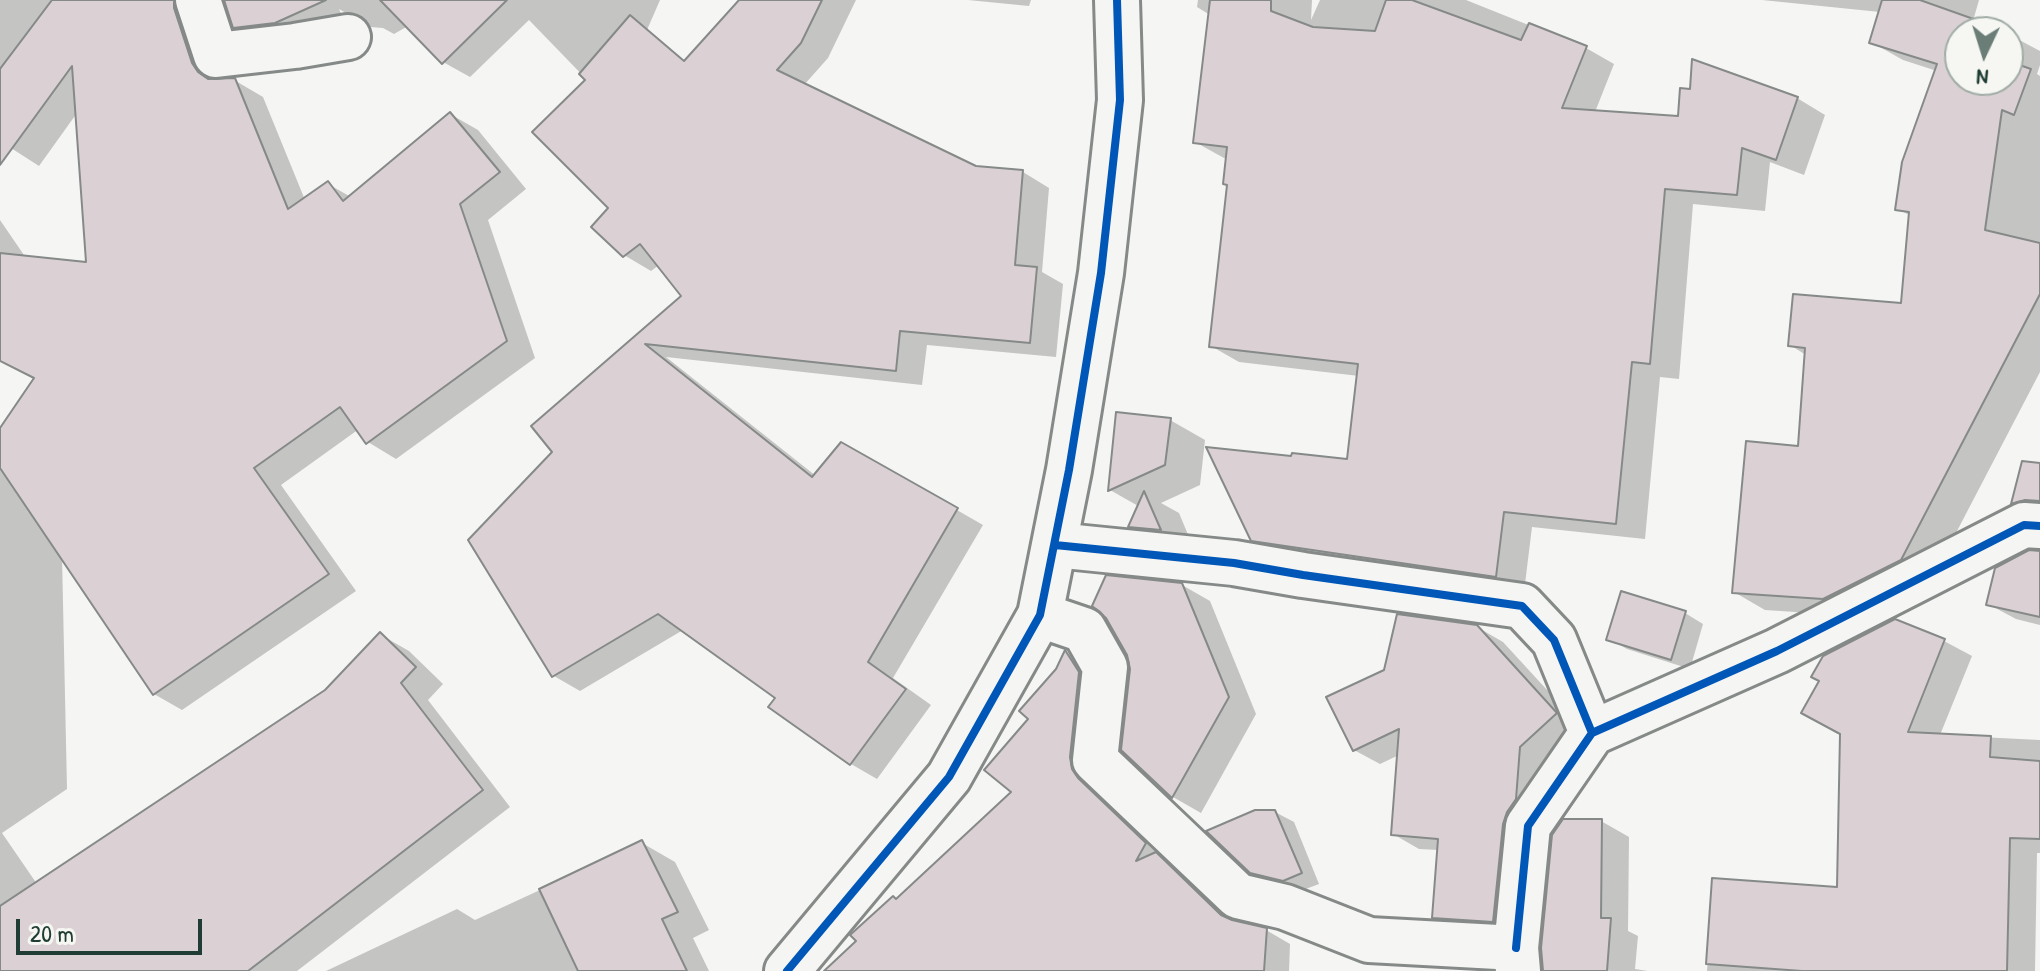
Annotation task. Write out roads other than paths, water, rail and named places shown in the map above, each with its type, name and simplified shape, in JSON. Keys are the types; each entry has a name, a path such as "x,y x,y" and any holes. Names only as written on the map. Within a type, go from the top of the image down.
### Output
{"street":[{"path":"198,0 216,55 348,37"},
{"path":"787,971 949,777 1040,615 1099,288 1120,100 1117,0"},
{"path":"1040,615 1084,630 1105,667 1095,760 1238,896 1285,907 1369,940 1517,960 1528,826 1592,733 1777,651 2024,525 2040,526"},
{"path":"1055,545 1234,563 1522,606 1554,640 1592,733"}]}
